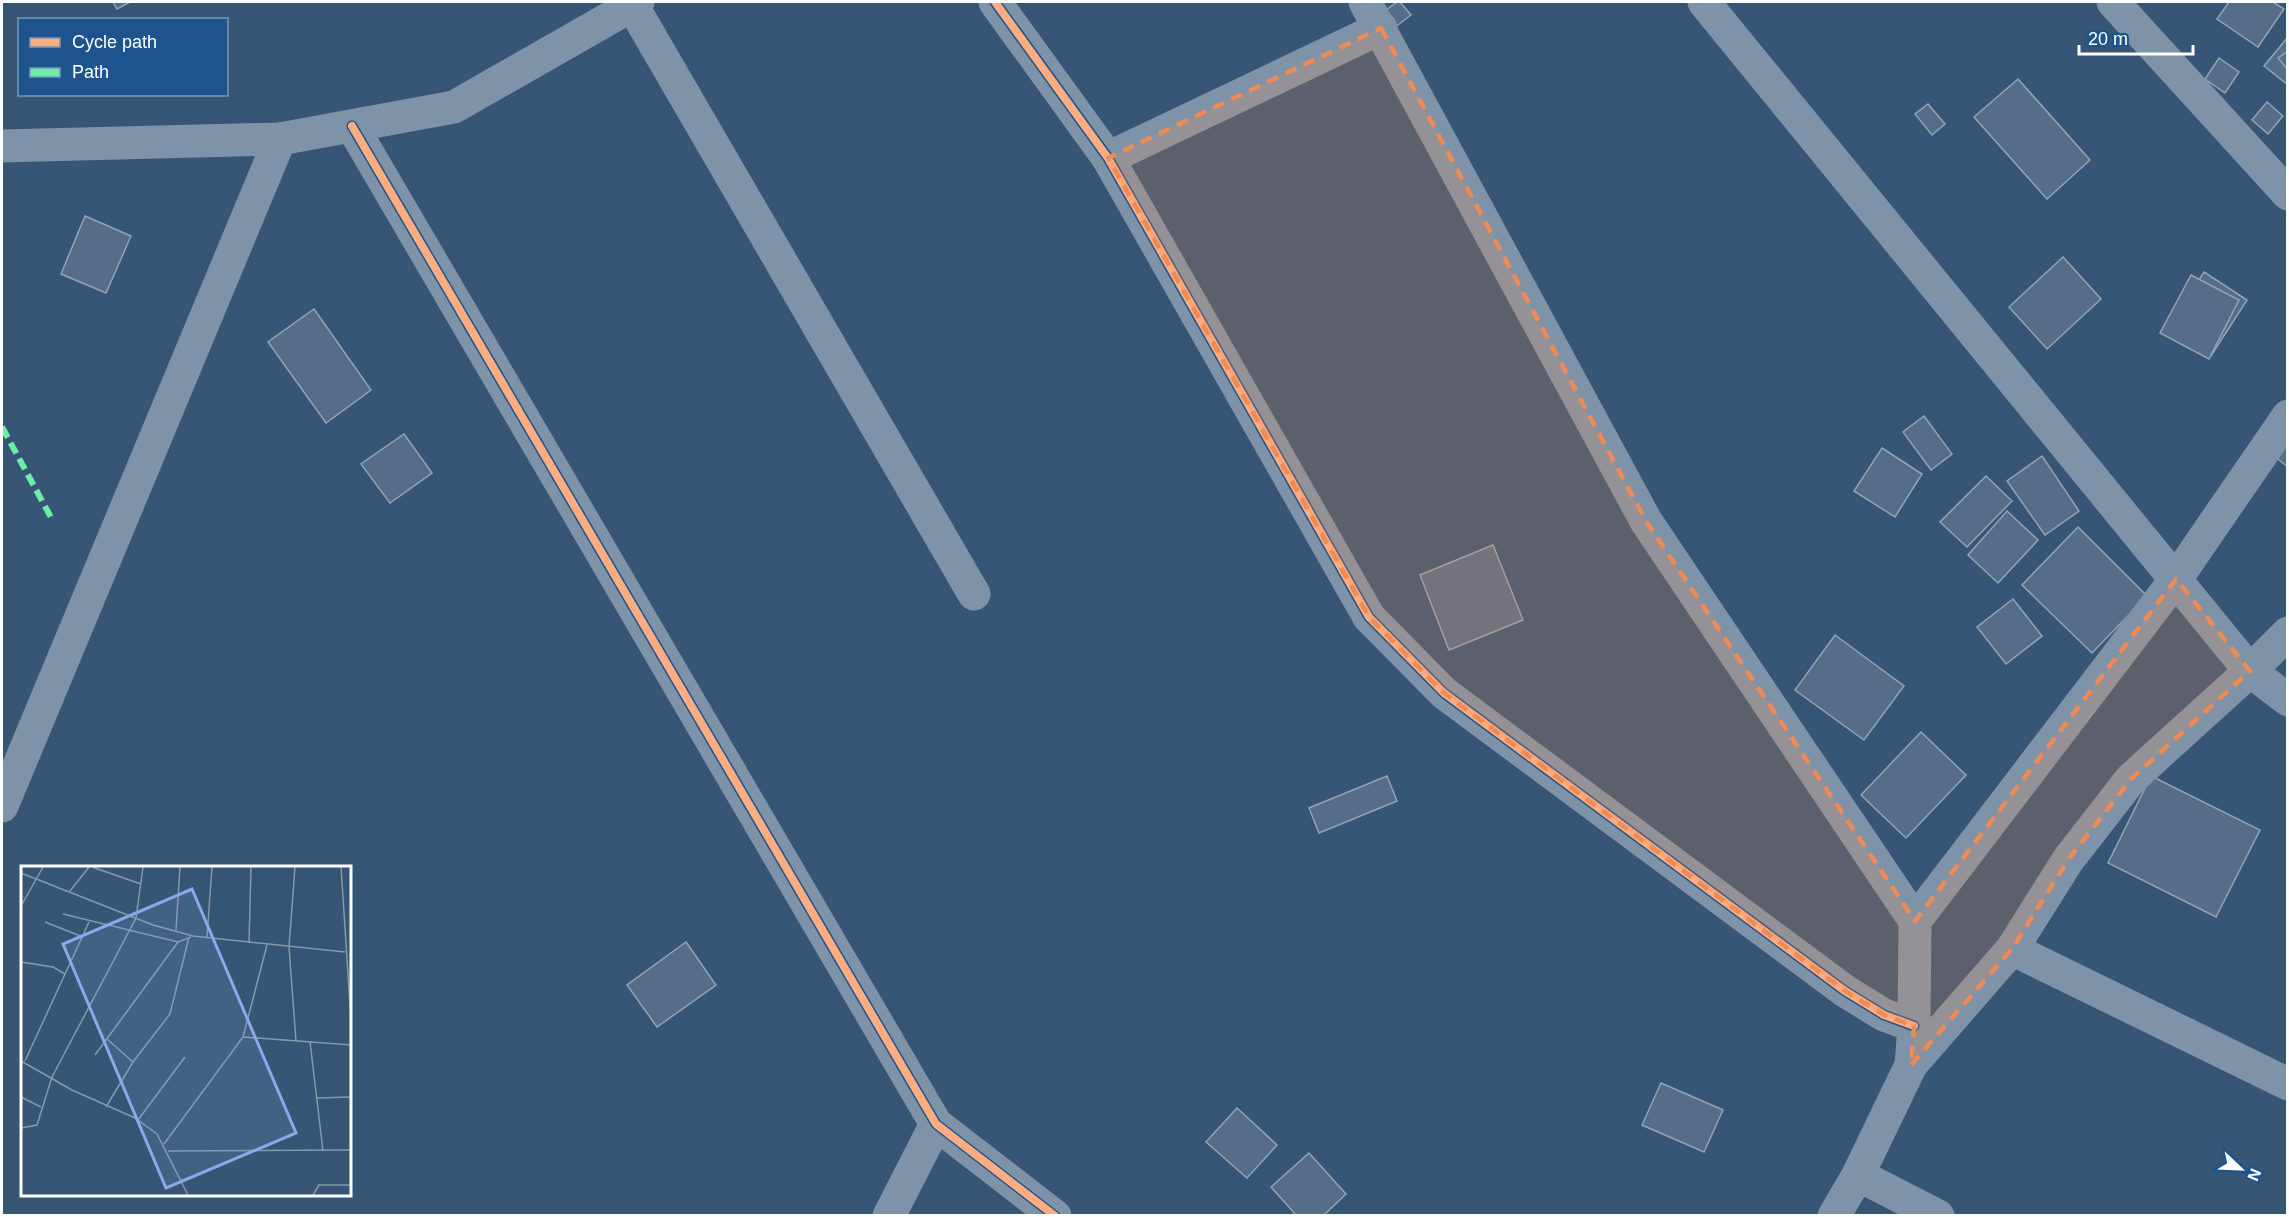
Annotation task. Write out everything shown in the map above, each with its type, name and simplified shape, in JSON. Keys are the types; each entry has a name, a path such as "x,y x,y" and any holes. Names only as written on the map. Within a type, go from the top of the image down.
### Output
{"street":[{"path":"995,2 1108,158 1369,616 1444,693 1845,991 1884,1015 1914,1026"},
{"path":"1704,2 2250,671 2288,700"},
{"path":"2113,2 2284,184"},
{"path":"2,146 280,139 454,107 635,3 974,594"},
{"path":"1108,158 1373,15 1646,521 1915,921 1914,1026 1911,1065"},
{"path":"352,126 936,1124 1055,1215"},
{"path":"2,806 280,139"},
{"path":"1915,921 2176,579 2288,416"},
{"path":"1834,1215 1858,1175 1911,1065 2012,949 2068,860 2131,779 2250,671 2288,633"},
{"path":"2012,949 2288,1084"},
{"path":"889,1215 936,1124"},
{"path":"1858,1175 1938,1215"}],"highlighted area":[{"path":"1381,28 1646,521 1915,921 2176,579 2250,671 2131,779 2068,860 2012,949 1911,1065 1914,1026 1884,1015 1845,991 1444,693 1369,617 1108,158"}],"building":[{"path":"113,2 130,2 117,9"},
{"path":"1400,2 1411,15 1394,28 1382,13"},
{"path":"2229,2 2273,2 2284,9 2258,47 2217,19"},
{"path":"2288,37 2288,85 2264,66"},
{"path":"2288,51 2288,70 2278,58"},
{"path":"2219,58 2239,72 2225,93 2205,79"},
{"path":"2018,79 2090,160 2047,199 1974,117"},
{"path":"2267,102 2283,116 2268,134 2252,120"},
{"path":"1928,104 1945,124 1932,135 1915,114"},
{"path":"85,216 131,236 106,293 61,274"},
{"path":"2063,257 2101,299 2047,349 2009,307"},
{"path":"2204,272 2247,300 2211,356 2168,329"},
{"path":"2191,275 2239,300 2209,359 2160,333"},
{"path":"314,309 371,390 326,423 268,342"},
{"path":"1924,416 1952,454 1931,470 1903,432"},
{"path":"404,434 432,473 390,503 361,464"},
{"path":"2288,441 2288,467 2274,456"},
{"path":"1882,448 1922,474 1895,517 1854,491"},
{"path":"2042,456 2079,511 2045,535 2007,481"},
{"path":"1986,476 2012,501 1967,547 1940,522"},
{"path":"2007,511 2038,540 1998,583 1968,555"},
{"path":"2078,527 2147,596 2092,653 2022,585"},
{"path":"1493,545 1523,620 1449,650 1420,575"},
{"path":"2013,599 2042,636 2006,664 1977,627"},
{"path":"1835,635 1904,686 1864,740 1795,690"},
{"path":"1921,732 1966,775 1906,838 1861,795"},
{"path":"1387,776 1397,801 1319,833 1309,808"},
{"path":"2151,776 2260,830 2216,917 2108,863"},
{"path":"686,942 716,985 657,1027 627,985"},
{"path":"1661,1083 1723,1110 1704,1152 1642,1125"},
{"path":"1237,1108 1277,1145 1247,1178 1206,1142"},
{"path":"1309,1153 1346,1194 1323,1216 1297,1216 1271,1187"}],"marked path":[{"path":"2,427 53,521"}],"cycle path":[{"path":"995,2 1108,158 1369,617 1444,693 1845,991 1884,1015 1914,1026"},
{"path":"352,126 936,1124 1055,1216"}]}
